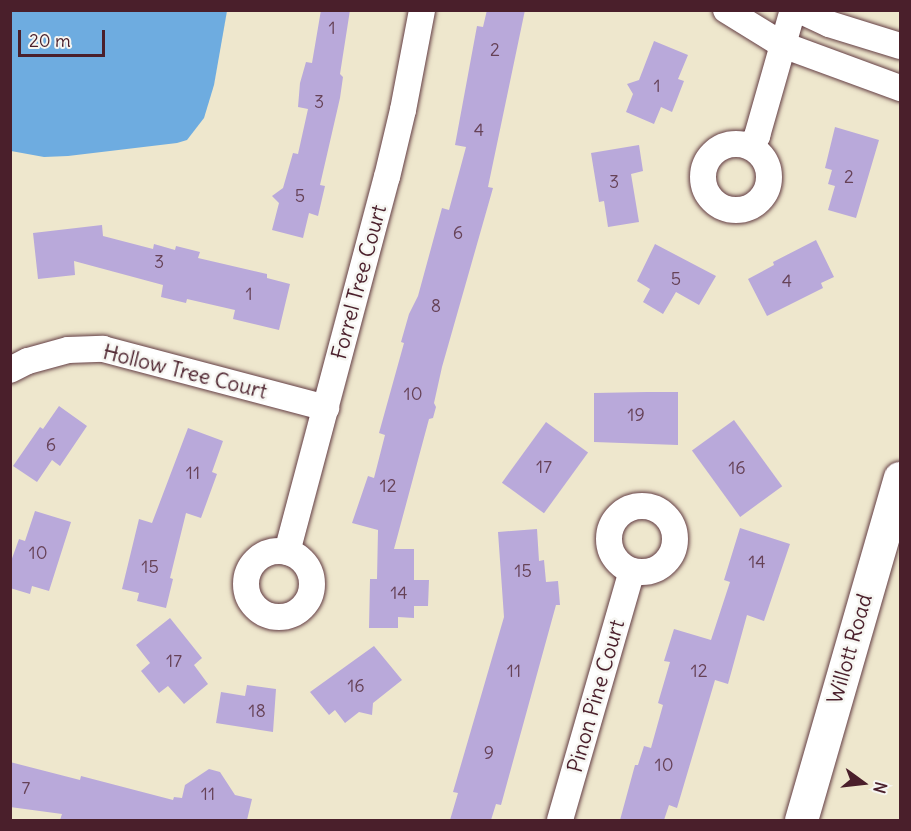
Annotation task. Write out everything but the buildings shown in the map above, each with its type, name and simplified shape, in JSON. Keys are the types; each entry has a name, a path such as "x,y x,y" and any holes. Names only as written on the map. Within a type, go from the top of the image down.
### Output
{"main road":[{"name":"Willott Road","path":"801,820 900,478"}],"street":[{"name":"Forrel Tree Court","path":"287,552 403,110 422,10"},
{"path":"726,10 783,45 900,88"},
{"path":"751,147 757,136 793,10"},
{"path":"799,10 829,24 900,46"},
{"name":"Hollow Tree Court","path":"10,370 28,361 68,350 103,349 326,408"},
{"name":"Pinon Pine Court","path":"560,820 632,572"}],"water":[{"path":"10,11 227,11 214,85 204,118 187,140 177,143 68,156 44,157 11,151"}]}
